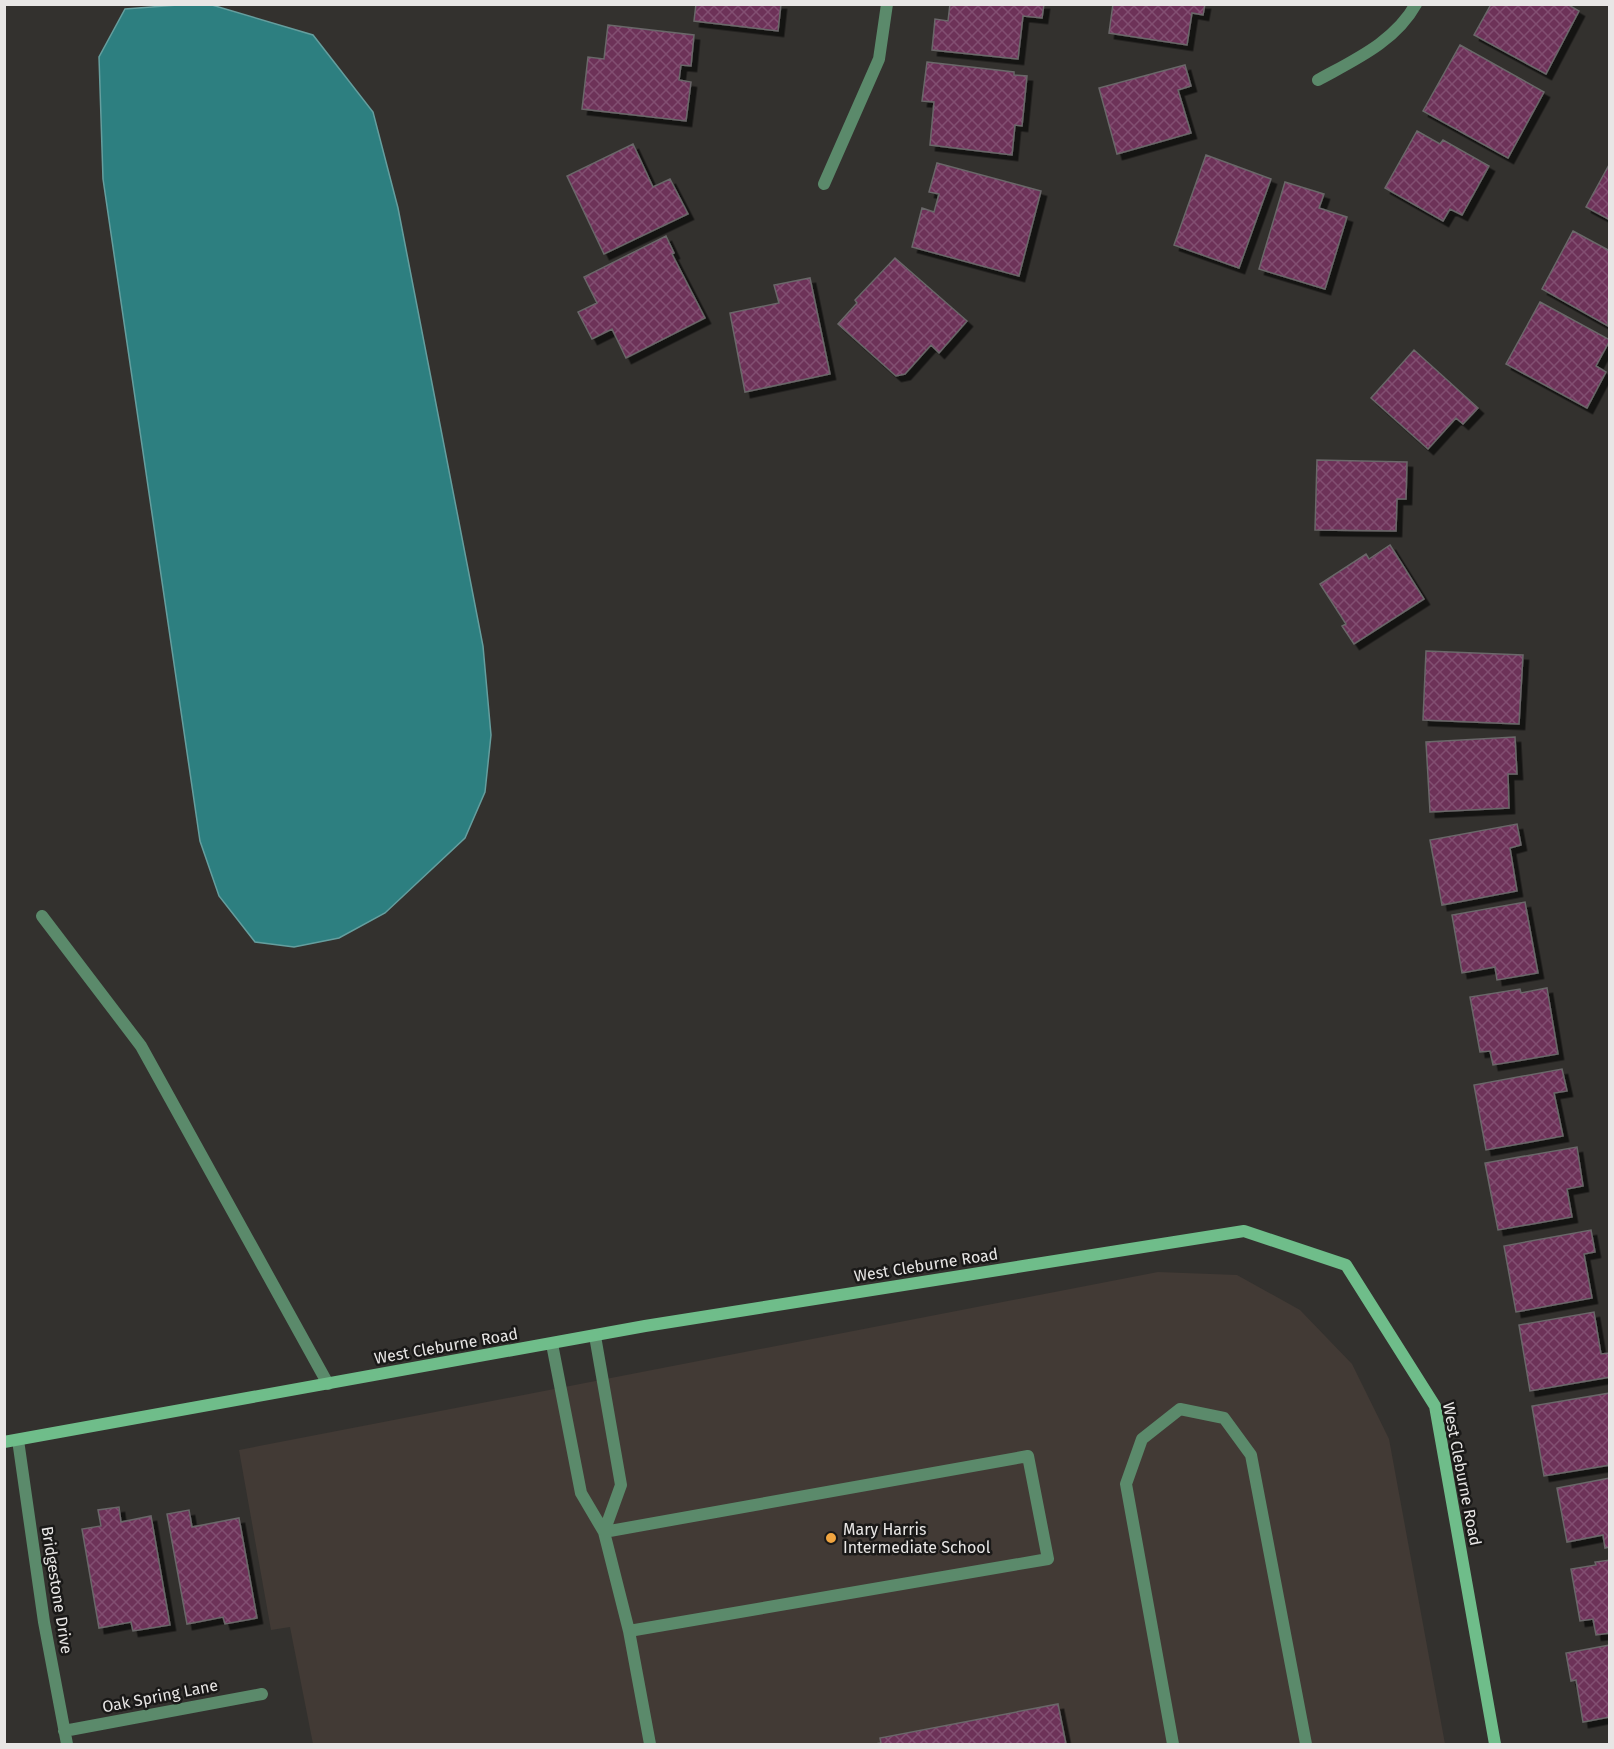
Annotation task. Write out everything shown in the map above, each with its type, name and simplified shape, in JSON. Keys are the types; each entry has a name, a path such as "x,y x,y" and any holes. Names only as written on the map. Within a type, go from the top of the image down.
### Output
{"street":[{"path":"824,184 879,59 887,4"},
{"path":"1318,80 1374,49 1409,17 1416,4"},
{"path":"42,916 141,1046 328,1384"},
{"name":"West Cleburne Road","path":"4,1442 595,1336 1244,1231 1346,1265 1435,1406 1495,1744"},
{"path":"595,1336 621,1485 604,1532"},
{"path":"552,1344 581,1493 604,1532 629,1631 650,1744"},
{"path":"1173,1744 1126,1484 1142,1439 1180,1409 1224,1418 1251,1455 1306,1744"},
{"name":"Bridgestone Drive","path":"18,1440 44,1622 67,1744"},
{"path":"604,1532 1028,1456 1048,1559 629,1631"},
{"name":"Oak Spring Lane","path":"64,1731 262,1694"}],"shaded area":[{"name":"Mary Harris Intermediate School","path":"1158,1272 1237,1275 1300,1310 1352,1364 1389,1439 1445,1744 313,1744 290,1627 271,1630 239,1450"}],"water":[{"path":"191,4 212,5 313,35 373,112 398,208 483,646 491,735 485,792 465,838 385,913 339,938 294,947 255,942 219,896 200,841 103,179 99,57 125,9"}],"building":[{"path":"696,4 781,4 778,31 694,21"},
{"path":"950,4 1044,4 1042,18 1023,16 1018,59 932,50 935,19 948,21"},
{"path":"1113,4 1205,4 1203,15 1192,13 1187,45 1109,33"},
{"path":"1487,4 1567,4 1579,11 1546,74 1474,35 1490,6"},
{"path":"608,25 694,35 691,66 681,65 679,80 691,82 686,121 582,109 588,57 604,59"},
{"path":"1460,45 1544,92 1508,158 1423,111"},
{"path":"927,62 1014,72 1014,75 1027,76 1022,126 1015,125 1012,155 930,145 934,102 922,101"},
{"path":"1185,65 1191,86 1178,90 1191,133 1117,154 1099,88"},
{"path":"1417,131 1440,144 1443,140 1489,166 1462,215 1450,209 1443,221 1385,188"},
{"path":"633,144 653,187 670,179 688,214 604,254 567,176"},
{"path":"1206,155 1271,179 1239,268 1174,245"},
{"path":"937,163 1041,191 1019,276 912,247 922,208 934,212 939,194 929,192"},
{"path":"1610,163 1610,220 1586,207"},
{"path":"1285,182 1324,194 1319,208 1347,217 1325,289 1259,269"},
{"path":"1573,231 1610,251 1608,326 1542,289"},
{"path":"666,236 674,253 672,254 705,318 626,358 612,329 592,339 578,312 597,303 584,277"},
{"path":"895,258 967,321 939,353 931,345 905,374 896,376 838,324 857,303 855,300"},
{"path":"810,278 830,374 745,392 730,313 779,303 774,285"},
{"path":"1540,302 1610,340 1596,366 1606,372 1587,408 1506,364"},
{"path":"1414,350 1478,408 1463,424 1456,418 1428,449 1371,398"},
{"path":"1317,460 1407,462 1406,499 1397,499 1396,531 1315,530"},
{"path":"1390,545 1424,599 1354,644 1342,626 1346,624 1320,584 1366,554 1369,559"},
{"path":"1426,651 1523,655 1519,724 1423,720"},
{"path":"1515,737 1517,774 1508,774 1509,808 1430,812 1426,742"},
{"path":"1517,824 1521,845 1510,848 1517,891 1442,905 1430,840"},
{"path":"1525,902 1538,973 1497,980 1495,967 1462,973 1452,915"},
{"path":"1547,988 1558,1054 1493,1065 1490,1051 1480,1052 1470,997 1520,989 1521,993"},
{"path":"1562,1069 1567,1091 1554,1093 1563,1136 1486,1150 1474,1085"},
{"path":"1577,1147 1583,1186 1567,1189 1572,1217 1498,1230 1485,1163"},
{"path":"1591,1230 1595,1252 1584,1254 1592,1298 1516,1312 1504,1246"},
{"path":"1594,1312 1601,1354 1610,1353 1610,1377 1530,1391 1519,1325"},
{"path":"1610,1393 1610,1465 1544,1476 1532,1406"},
{"path":"1610,1478 1610,1547 1605,1548 1603,1535 1567,1542 1557,1488"},
{"path":"119,1507 121,1522 151,1516 170,1625 133,1631 131,1622 99,1628 82,1529 101,1526 98,1510"},
{"path":"189,1510 192,1527 239,1518 257,1618 225,1624 223,1617 187,1624 167,1514"},
{"path":"1610,1560 1610,1633 1596,1635 1593,1619 1580,1621 1571,1569"},
{"path":"1610,1645 1610,1717 1583,1722 1576,1680 1571,1681 1566,1653"},
{"path":"1058,1704 1066,1744 875,1744 881,1743 880,1738"}],"place":[{"name":"Mary Harris Intermediate School","path":"831,1538"}]}
